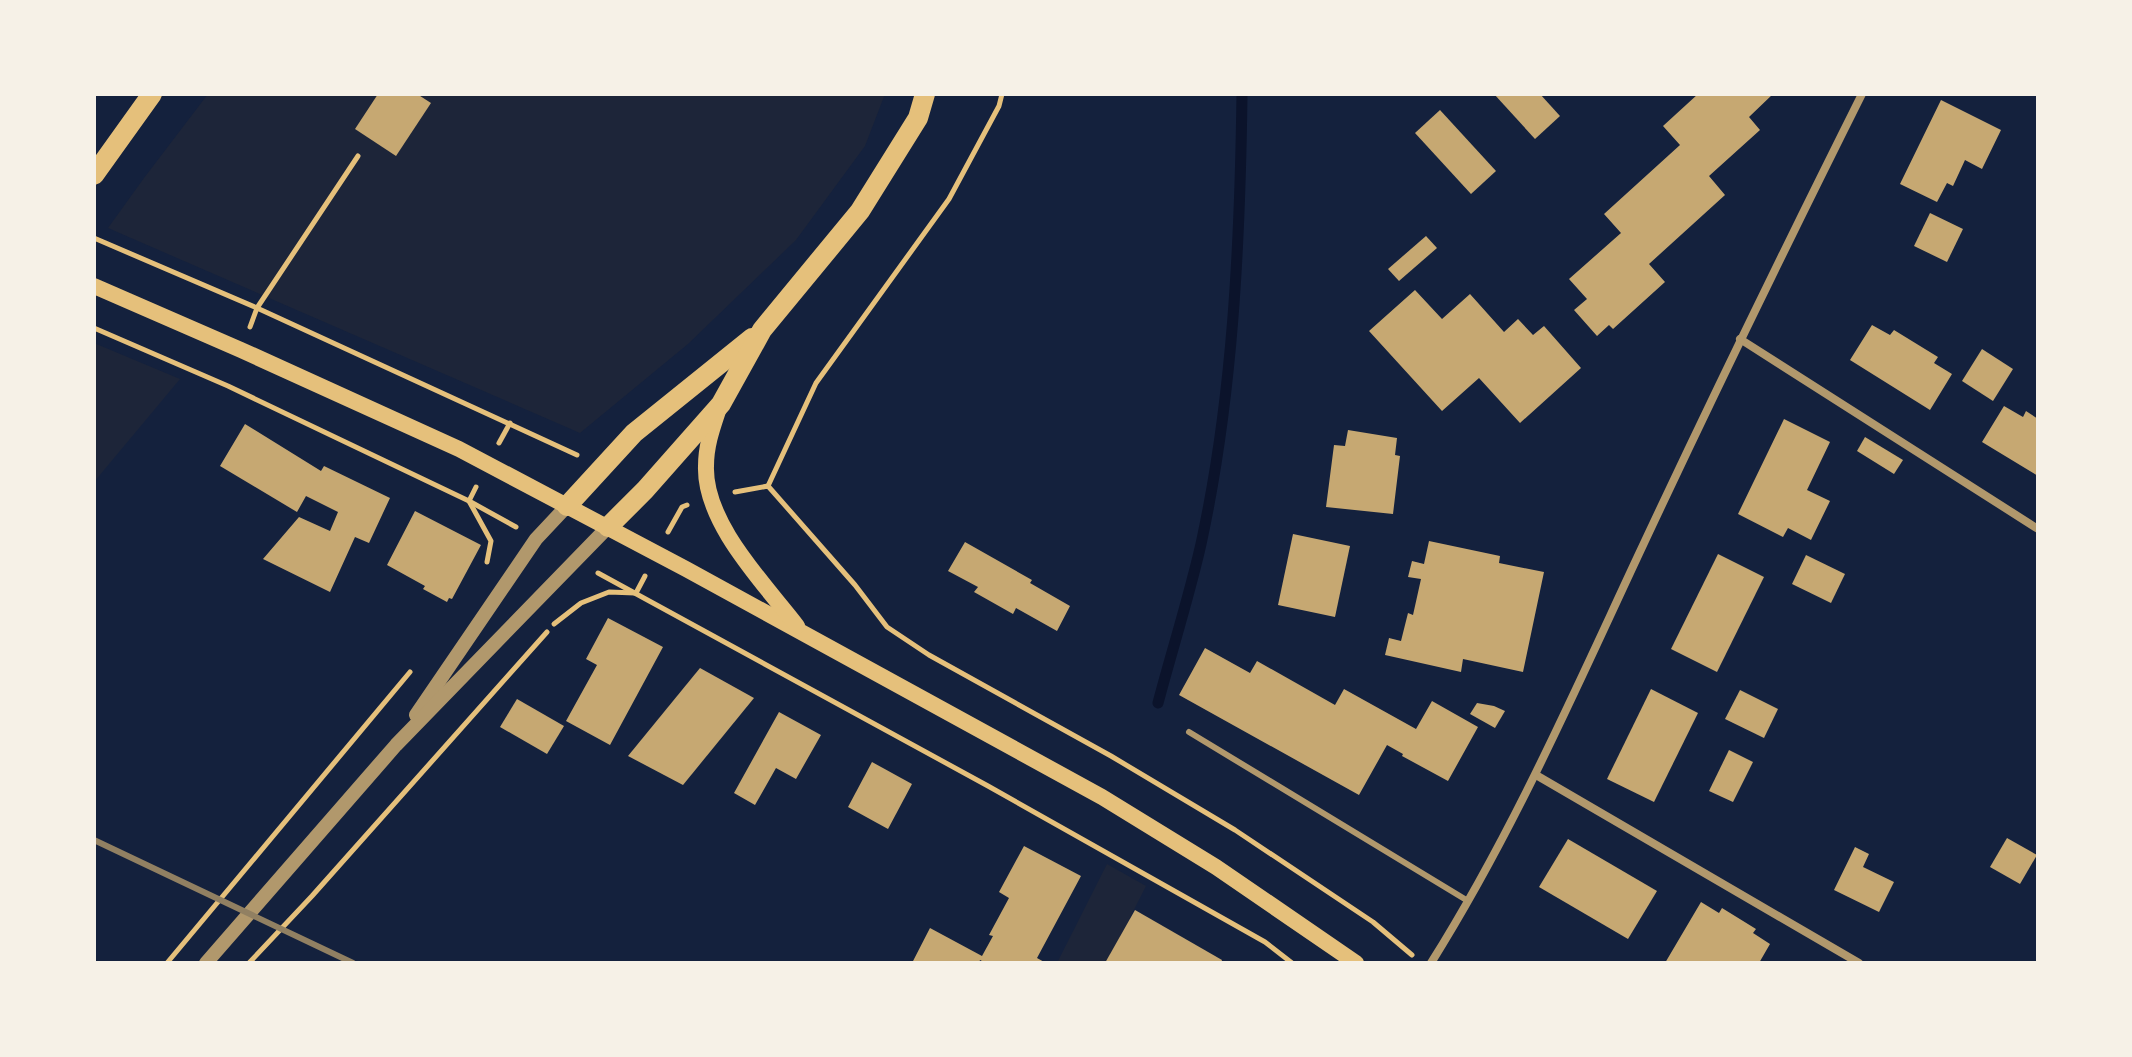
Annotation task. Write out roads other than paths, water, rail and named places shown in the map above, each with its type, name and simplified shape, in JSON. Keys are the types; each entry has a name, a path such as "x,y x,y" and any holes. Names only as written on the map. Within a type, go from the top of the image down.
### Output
{"main road":[{"path":"99,168 152,94"},
{"path":"801,630 726,535 710,497 705,469 708,441 721,404 762,330 860,211 918,118 925,94"},
{"path":"94,286 459,449 801,630 1102,797 1216,867 1356,963"},
{"path":"567,506 634,433 762,330"},
{"path":"608,527 721,404"}],"street":[{"path":"1431,963 1536,775 1740,339 1862,94"},
{"path":"1740,339 2038,529"},
{"path":"396,745 536,539 567,506"},
{"path":"206,963 396,745 608,527"},
{"path":"1536,775 1859,963"}],"lane":[{"path":"1189,732 1468,901"}],"waterway":[{"path":"1158,703 1201,544 1221,433 1237,264 1242,94"}],"railway":[{"path":"94,840 353,963"}]}
